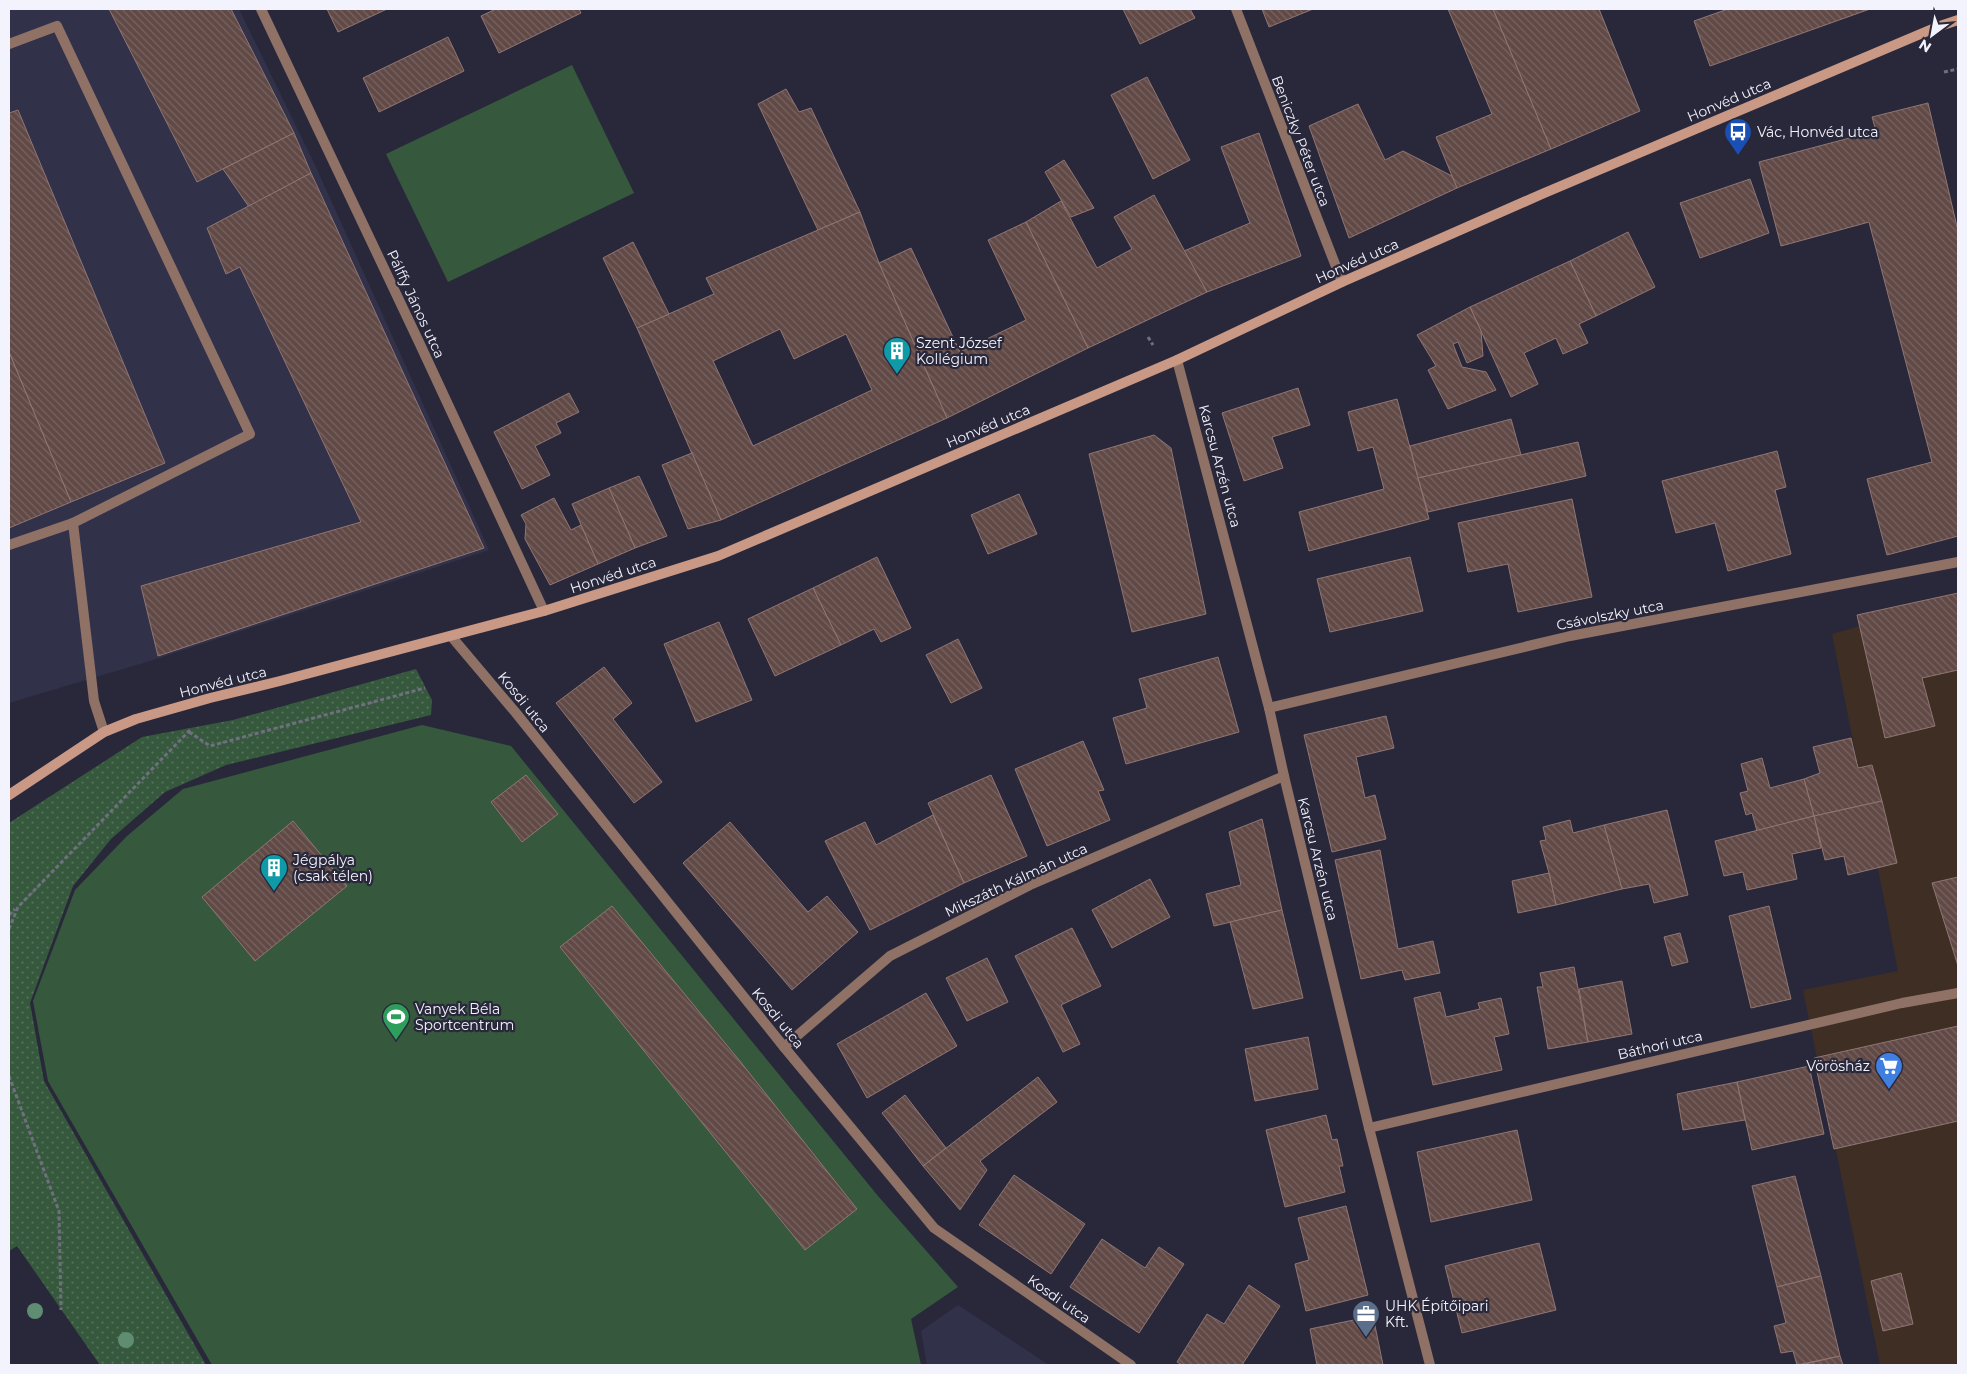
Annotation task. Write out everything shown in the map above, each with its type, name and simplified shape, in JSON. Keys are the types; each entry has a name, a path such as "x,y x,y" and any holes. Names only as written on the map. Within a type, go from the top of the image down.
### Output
{"street":[{"name":"Pálffy János utca","path":"261,9 544,611"},
{"name":"Beniczky Péter utca","path":"1236,9 1342,282"},
{"name":"Honvéd utca","path":"9,795 104,732 136,719 544,611 718,556 1177,360 1342,282 1542,194 1958,20"},
{"path":"9,44 57,26 250,434 72,523 9,544"},
{"name":"Karcsu Arzén utca","path":"1177,360 1269,708 1369,1128 1430,1365"},
{"path":"72,523 94,701 104,732"},
{"name":"Csávolszky utca","path":"1269,708 1570,636 1958,562"},
{"name":"Kosdi utca","path":"451,636 516,713 784,1047 934,1228 1131,1365"},
{"name":"Mikszáth Kálmán utca","path":"784,1047 890,956 1030,885 1284,776"},
{"name":"Báthori utca","path":"1369,1128 1902,1003 1958,993"}],"path":[{"path":"1944,72 1958,69"},
{"path":"189,732 210,746 425,688"},
{"path":"9,915 189,732 210,698"},
{"path":"9,929 18,907"},
{"path":"9,1076 59,1211 61,1310"}],"shaded area":[{"path":"9,9 239,9 315,165 489,550 153,660 9,703"},
{"path":"1958,598 1958,1365 1880,1365 1803,990 1898,971 1832,634"},
{"path":"958,1305 1049,1365 927,1365 921,1331"}],"green space":[{"path":"572,65 634,193 448,282 386,154"},
{"path":"416,669 432,700 431,715 226,765 165,792 111,839 73,886 30,1003 44,1081 206,1365 100,1365 17,1246 9,1251 9,823 142,737 233,720"},
{"name":"Vanyek Béla Sportcentrum","path":"422,725 511,746 878,1196 958,1287 911,1319 921,1365 212,1365 48,1081 33,1001 75,890 127,836 183,789"}],"building":[{"path":"109,9 231,9 294,133 197,182"},
{"path":"327,9 387,9 338,32"},
{"path":"496,9 579,9 581,13 499,53 481,16"},
{"path":"1123,9 1190,9 1195,18 1140,44"},
{"path":"1262,9 1313,9 1269,27"},
{"path":"1448,9 1493,9 1551,149 1457,188 1436,137 1492,114"},
{"path":"1493,9 1599,9 1640,111 1551,149"},
{"path":"1728,9 1870,9 1710,66 1694,21"},
{"path":"448,37 464,71 379,112 363,78"},
{"path":"1147,77 1190,160 1153,179 1111,95"},
{"path":"786,89 799,112 811,108 860,212 818,230 758,104"},
{"path":"1928,103 1958,231 1958,536 1887,555 1867,479 1932,462 1869,222 1781,246 1759,162 1876,131 1872,117"},
{"path":"1358,104 1385,160 1403,151 1452,176 1457,188 1349,238 1309,126"},
{"path":"18,110 165,463 71,502 9,352 9,113"},
{"path":"294,133 311,173 249,207 223,169"},
{"path":"1259,133 1301,256 1207,292 1184,251 1250,223 1221,147"},
{"path":"1064,160 1094,208 1071,217 1045,172"},
{"path":"311,173 484,548 158,656 141,586 361,522 240,267 226,274 207,228"},
{"path":"1750,179 1769,233 1700,258 1680,203"},
{"path":"1154,195 1207,292 1088,348 1026,222 1061,201 1097,268 1132,249 1114,217"},
{"name":"Szent József Kollégium","path":"860,212 879,263 947,418 721,520 637,328 714,294 706,278","holes":["780,329 794,359 846,334 872,390 753,446 713,361"]},
{"path":"1026,222 1088,348 947,418 879,263 911,248 960,352 1026,320 988,240"},
{"path":"1628,232 1655,287 1596,316 1570,261"},
{"path":"633,242 669,314 637,328 603,258"},
{"path":"1570,261 1596,316 1579,324 1588,343 1563,354 1556,338 1524,353 1538,384 1511,397 1470,307"},
{"path":"1470,307 1481,331 1483,356 1467,363 1458,342 1453,344 1462,367 1486,372 1496,390 1448,409 1428,370 1436,366 1417,335"},
{"path":"9,352 71,502 9,528"},
{"path":"1298,388 1310,425 1272,437 1283,468 1244,481 1222,413"},
{"path":"569,393 579,412 556,423 561,433 535,446 550,475 522,489 494,432"},
{"path":"1397,399 1429,519 1309,551 1299,512 1384,489 1373,447 1358,451 1348,412"},
{"path":"1511,419 1521,455 1418,478 1410,446"},
{"path":"1154,435 1171,448 1206,614 1132,632 1089,454"},
{"path":"1578,442 1586,476 1428,512 1418,478"},
{"path":"1777,451 1786,487 1775,490 1791,554 1728,571 1715,523 1676,533 1662,481"},
{"path":"692,453 721,520 688,529 662,465"},
{"path":"639,476 667,536 635,548 609,488"},
{"path":"609,488 635,548 598,564 572,504"},
{"path":"1019,494 1037,534 988,554 971,515"},
{"path":"554,498 571,530 581,525 598,564 550,585 525,539 526,524 521,515"},
{"path":"1572,499 1592,597 1518,612 1508,564 1468,572 1458,523"},
{"path":"877,557 911,628 881,642 874,629 841,645 813,588"},
{"path":"1410,557 1423,611 1330,632 1317,579"},
{"path":"813,588 841,645 775,676 748,619"},
{"path":"1958,593 1958,670 1922,678 1935,726 1885,738 1857,615"},
{"path":"719,622 752,700 696,722 664,644"},
{"path":"958,639 982,688 951,703 926,655"},
{"path":"1218,657 1239,732 1126,764 1113,718 1147,708 1139,679"},
{"path":"604,667 632,703 613,719 662,782 634,803 556,703"},
{"path":"1386,716 1394,748 1356,757 1365,798 1375,795 1386,839 1332,852 1304,735"},
{"path":"1851,738 1858,768 1872,765 1882,801 1814,816 1804,779 1820,773 1813,747"},
{"path":"1083,741 1104,790 1098,791 1110,820 1047,846 1015,769"},
{"path":"1762,758 1770,788 1804,779 1814,816 1757,831 1752,813 1746,815 1740,793 1748,791 1741,764"},
{"path":"526,775 558,814 522,842 491,802"},
{"path":"991,775 1027,856 964,883 928,803"},
{"path":"1882,801 1897,863 1848,875 1844,856 1825,860 1814,816"},
{"path":"1667,810 1688,895 1654,903 1649,884 1622,889 1604,825"},
{"path":"933,815 964,883 870,930 825,841 865,822 876,845"},
{"path":"1814,816 1821,848 1792,854 1797,879 1747,890 1743,872 1724,876 1715,841"},
{"path":"1262,819 1282,910 1214,926 1206,894 1241,885 1229,832"},
{"path":"1570,820 1573,833 1604,825 1622,889 1556,905 1540,841 1546,840 1543,827"},
{"name":"Jégpálya (csak télen)","path":"293,821 347,886 255,961 202,897"},
{"path":"730,822 808,912 827,896 858,932 792,990 683,863"},
{"path":"1380,850 1398,949 1433,941 1440,973 1405,980 1402,970 1361,979 1335,860"},
{"path":"1549,873 1556,905 1518,913 1512,881"},
{"path":"1958,877 1958,966 1932,883"},
{"path":"1150,879 1170,917 1112,948 1092,910"},
{"path":"612,906 739,1060 857,1209 805,1250 560,947"},
{"path":"1769,906 1791,999 1751,1008 1729,916"},
{"path":"1282,910 1303,998 1253,1009 1230,922"},
{"path":"1072,928 1101,986 1061,1005 1080,1044 1063,1052 1015,956"},
{"path":"1680,933 1688,962 1672,966 1664,937"},
{"path":"987,958 1008,1002 967,1021 946,978"},
{"path":"1574,967 1588,1042 1548,1049 1537,987 1543,987 1540,973"},
{"path":"1622,981 1632,1034 1588,1042 1579,989"},
{"path":"1440,992 1446,1017 1480,1009 1478,1003 1501,998 1509,1034 1494,1037 1502,1070 1433,1085 1414,998"},
{"path":"926,993 957,1046 867,1098 837,1044"},
{"name":"Vörösház","path":"1958,1026 1958,1121 1834,1149 1814,1058"},
{"path":"1308,1037 1318,1089 1255,1101 1245,1049"},
{"path":"1809,1066 1824,1134 1752,1150 1737,1082"},
{"path":"1038,1077 1057,1102 980,1161 987,1170 960,1210 923,1166"},
{"path":"1737,1082 1745,1120 1683,1130 1677,1094"},
{"path":"905,1095 946,1148 923,1166 882,1113"},
{"path":"1326,1115 1332,1140 1337,1139 1343,1166 1339,1166 1345,1192 1285,1207 1266,1130"},
{"path":"1517,1130 1532,1200 1431,1222 1417,1152"},
{"path":"1014,1175 1085,1224 1051,1274 979,1225"},
{"path":"1795,1176 1821,1276 1777,1287 1752,1186"},
{"path":"1346,1206 1368,1295 1306,1311 1295,1264 1309,1260 1298,1218"},
{"path":"1102,1239 1145,1268 1159,1247 1184,1264 1139,1333 1070,1287"},
{"path":"1539,1243 1556,1310 1462,1333 1445,1266"},
{"path":"1901,1273 1913,1324 1883,1331 1871,1281"},
{"path":"1821,1276 1840,1356 1797,1365 1793,1351 1781,1353 1774,1326 1786,1323 1777,1287"},
{"path":"1249,1285 1280,1306 1242,1365 1182,1365 1177,1362 1207,1314 1224,1324"},
{"path":"1373,1316 1383,1365 1317,1365 1310,1329"},
{"path":"1840,1356 1843,1365 1801,1365"}],"place":[{"name":"Vác, Honvéd utca","path":"1738,156"},
{"name":"Szent József Kollégium","path":"897,375"},
{"name":"Jégpálya (csak télen)","path":"274,892"},
{"name":"Vanyek Béla Sportcentrum","path":"396,1041"},
{"name":"Vörösház","path":"1889,1090"},
{"name":"UHK Építőipari Kft.","path":"1366,1338"}]}
